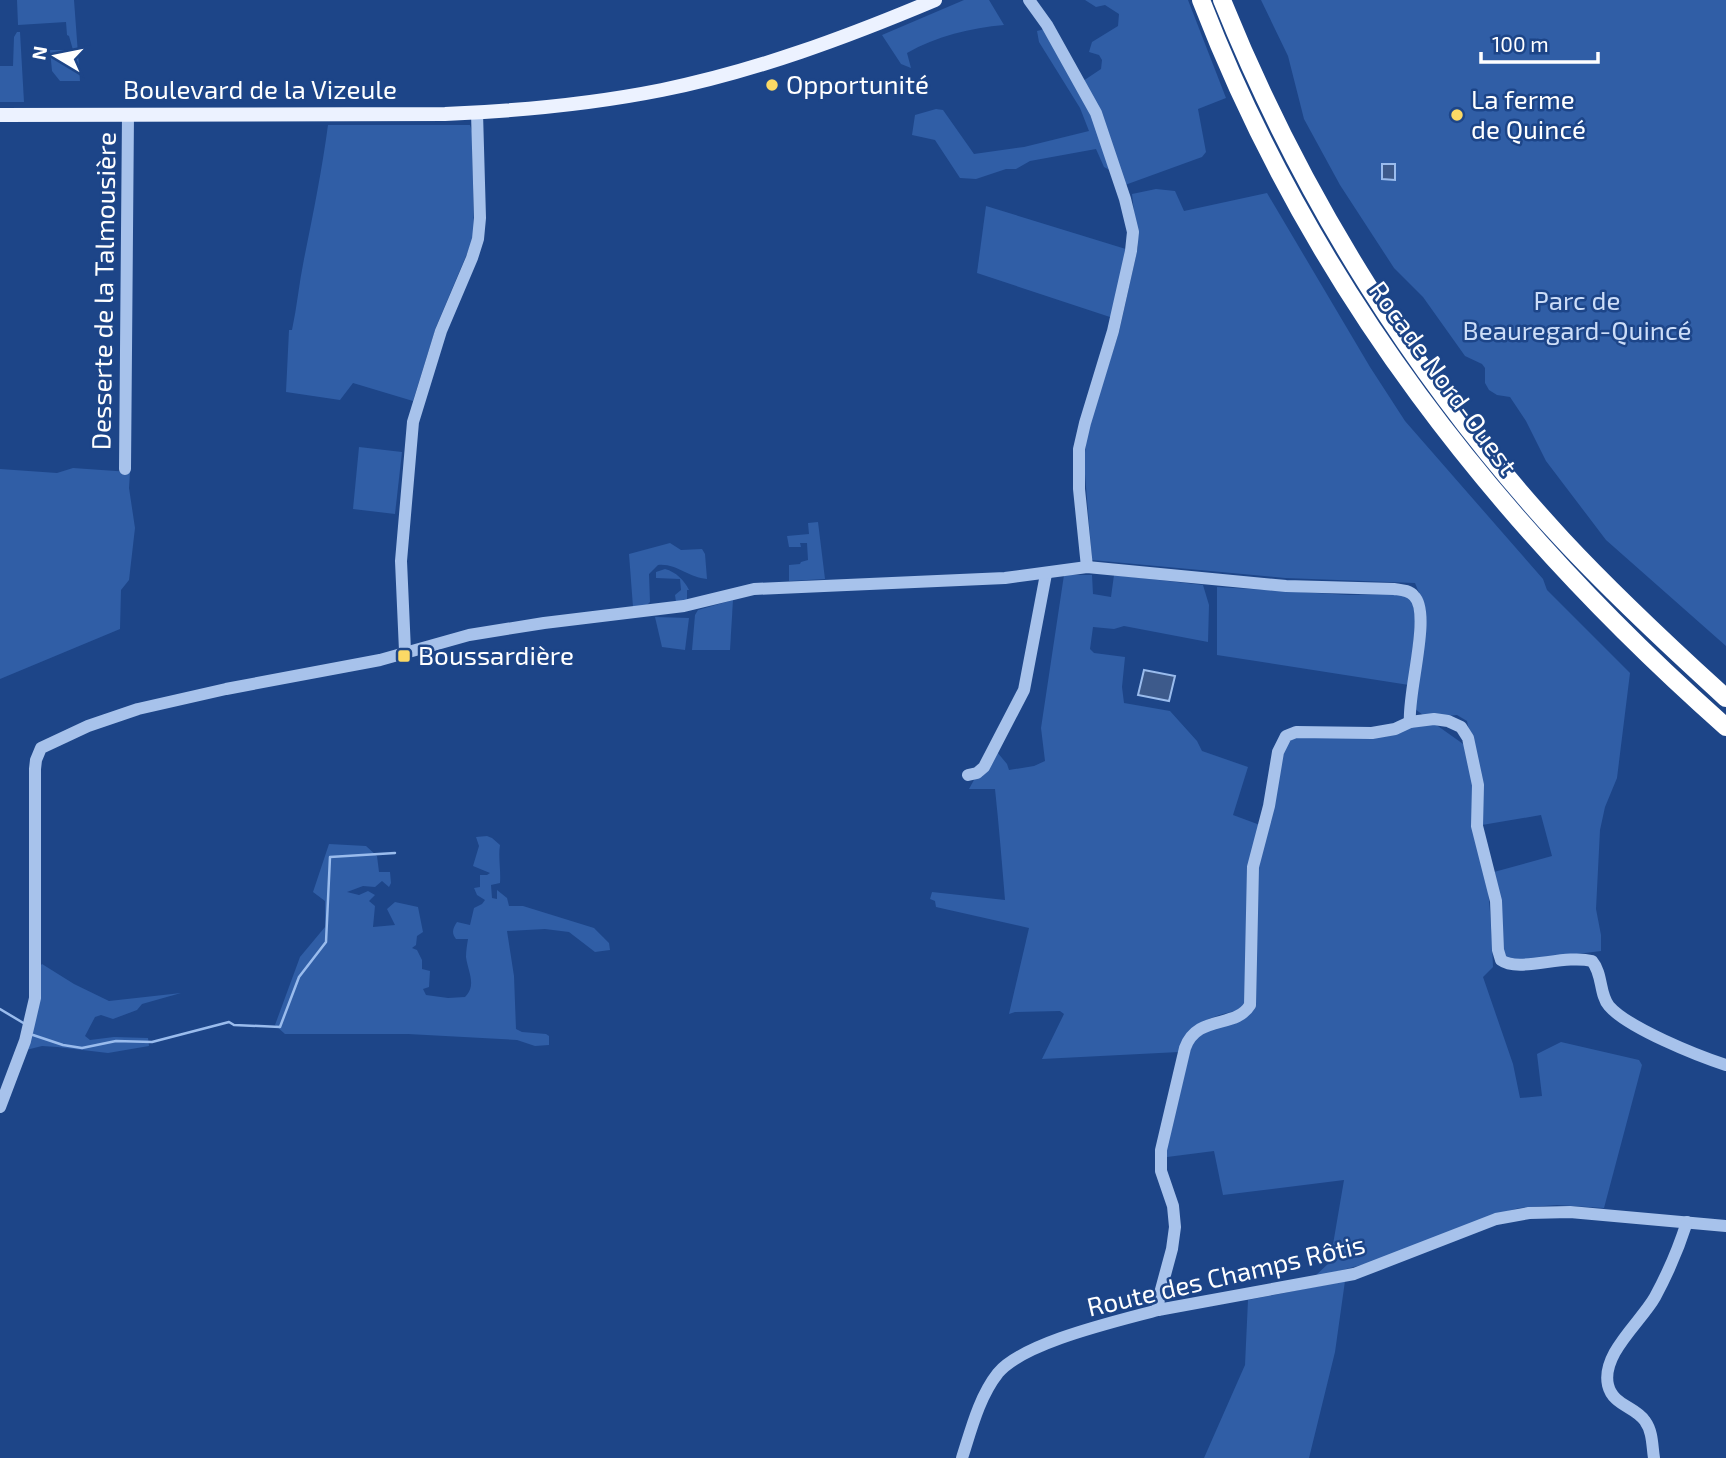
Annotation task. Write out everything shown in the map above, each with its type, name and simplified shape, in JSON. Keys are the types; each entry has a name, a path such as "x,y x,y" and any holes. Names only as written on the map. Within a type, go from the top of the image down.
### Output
{"highway":[{"name":"Rocade Nord-Ouest","path":"1201,0 1257,130 1311,231 1380,342 1423,404 1474,469 1553,559 1645,652 1726,727"},
{"name":"Rocade Nord-Ouest","path":"1222,0 1253,73 1293,155 1357,269 1402,339 1461,419 1530,504 1593,572 1726,698"},
{"path":"1231,0 1253,73"}],"main road":[{"name":"Boulevard de la Vizeule","path":"0,114 477,113 620,97 755,66 935,0"}],"street":[{"path":"1029,0 1096,113 1125,199 1133,232 1116,319 1079,449 1079,489 1087,567"},
{"path":"405,652 401,561 413,422 441,331 478,239 480,218 477,113"},
{"name":"Desserte de la Talmousière","path":"125,469 128,114"},
{"path":"0,1107 25,1041 35,998 35,769 41,748 88,726 138,709 369,662 494,631 684,606 754,589 1005,578 1087,567 1286,586 1394,589 1410,592 1418,601 1420,622 1409,704 1410,722"},
{"path":"968,775 977,773 984,767 1024,690 1046,574"},
{"path":"1158,1310 1175,1227 1173,1206 1161,1171 1161,1150 1185,1048 1196,1031 1240,1015 1251,1004 1253,867 1269,806 1276,760 1286,736 1296,732 1372,733 1395,729 1410,722 1434,719 1461,727 1468,738 1478,786 1477,826 1493,889 1501,960 1516,966 1557,959 1592,961 1605,1000 1611,1009 1659,1037 1726,1065"},
{"name":"Route des Champs Rôtis","path":"962,1458 990,1385 1016,1358 1040,1346 1158,1310 1354,1274 1510,1216 1560,1211 1726,1226"},
{"path":"1654,1458 1647,1423 1610,1392 1607,1373 1614,1353 1655,1297 1687,1222"}],"green space":[{"path":"17,0 74,0 80,81 60,81 52,71 50,50 73,50 67,35 66,22 18,25"},
{"path":"964,0 989,0 1004,25 942,37 907,53 911,68 901,64 882,35"},
{"path":"1085,0 1188,0 1226,98 1198,109 1206,152 1202,157 1125,185 1083,81 1101,69 1102,60 1099,55 1089,52 1092,42 1118,26 1119,14 1105,5 1096,7"},
{"name":"Parc de Beauregard-Quincé","path":"1261,0 1726,0 1726,646 1606,540 1546,461 1526,421 1510,397 1497,395 1489,390 1482,364 1465,356 1423,297 1394,268 1340,185 1304,119 1288,56"},
{"path":"1045,29 1096,122 1110,170 1104,167 1096,149 1030,161 1016,169 1006,169 976,179 960,178 935,140 912,135 915,115 936,109 943,110 974,154 1024,147 1089,131 1080,108 1039,42 1037,31"},
{"path":"20,32 24,102 0,102 0,66 13,66 14,37"},
{"path":"328,125 470,125 472,131 474,237 436,327 413,401 353,383 340,400 286,392 289,330 292,330 294,321"},
{"path":"1156,189 1175,191 1184,211 1267,193 1405,421 1543,579 1547,590 1630,673 1617,778 1605,807 1600,830 1596,909 1601,951 1515,962 1505,959 1494,872 1552,856 1541,815 1482,825 1467,721 1457,715 1427,718 1411,706 1423,603 1415,583 1285,578 1092,560 1084,462 1087,433 1119,332 1138,247 1132,194"},
{"path":"986,206 1129,250 1113,318 977,273"},
{"path":"359,447 402,452 395,514 353,509"},
{"path":"73,468 130,472 129,488 135,528 129,580 121,590 120,629 0,679 0,469 57,473"},
{"path":"818,522 825,579 789,581 789,565 808,560 807,543 800,543 801,547 789,547 787,536 809,534 808,523"},
{"path":"670,543 681,550 702,549 705,554 707,579 671,566 658,565 649,574 650,602 646,606 633,607 629,554"},
{"path":"665,569 676,574 685,583 689,590 687,600 676,602 675,595 681,590 680,579 656,578 656,572"},
{"path":"1064,575 1092,575 1093,594 1111,597 1114,575 1203,585 1209,605 1208,642 1124,626 1114,629 1093,627 1090,649 1094,653 1125,657 1122,687 1124,703 1170,711 1197,741 1202,751 1248,767 1233,815 1260,825 1245,1004 1243,1009 1203,1021 1188,1033 1179,1052 1042,1059 1064,1014 1060,1011 1009,1014 1029,928 936,907 935,901 930,899 932,892 1005,900 995,789 969,789 975,778 982,777 997,752 1009,770 1034,766 1045,761 1041,728"},
{"path":"1217,587 1349,595 1398,594 1411,599 1416,615 1409,685 1217,655"},
{"path":"733,600 730,650 692,650 695,615 698,610"},
{"path":"655,617 689,618 685,650 662,647"},
{"path":"1435,724 1466,746 1481,828 1490,911 1493,967 1483,977 1513,1064 1520,1098 1542,1096 1537,1054 1561,1042 1639,1060 1642,1065 1604,1208 1557,1205 1519,1208 1372,1262 1313,1278 1330,1262 1344,1180 1223,1195 1214,1151 1167,1157 1166,1147 1191,1046 1198,1036 1247,1014 1257,877 1280,760 1291,736"},
{"path":"487,836 500,845 500,883 491,885 492,898 497,899 497,890 507,898 509,906 523,906 594,928 609,943 610,950 595,952 569,932 545,929 507,931 514,976 516,1029 546,1034 549,1036 549,1045 535,1046 517,1040 408,1034 285,1034 275,1025 300,957 325,927 325,901 313,892 329,844 366,846 377,856 379,872 390,872 389,887 382,881 375,887 363,886 347,892 359,895 368,891 375,895 369,901 375,906 373,927 395,925 387,909 395,902 418,907 423,932 417,936 416,945 412,948 417,950 422,960 422,969 430,971 429,987 423,989 426,995 465,997 471,983 466,957 468,939 456,939 453,931 457,922 470,925 474,908 485,900 477,895 474,888 480,887 480,875 490,873 473,866 479,846 476,837"},
{"path":"42,964 109,1001 181,993 142,1004 137,1010 113,1019 101,1015 95,1017 85,1036 90,1040 114,1037 148,1038 149,1046 108,1053 42,1046 26,1050 38,968"},
{"path":"1345,1281 1335,1352 1309,1458 1204,1458 1245,1365 1248,1300"}],"shaded area":[{"path":"1382,164 1395,164 1395,180 1382,179"},
{"path":"1144,670 1175,676 1169,701 1138,695"}],"waterway":[{"path":"33,1035 82,1048 116,1041 152,1042 229,1022 234,1025 280,1027 299,977 326,942 330,857 395,853"},
{"path":"0,1009 25,1024"}],"place":[{"name":"Opportunité","path":"772,85"},
{"name":"La ferme de Quincé","path":"1457,115"},
{"name":"Boussardière","path":"404,656"}]}
